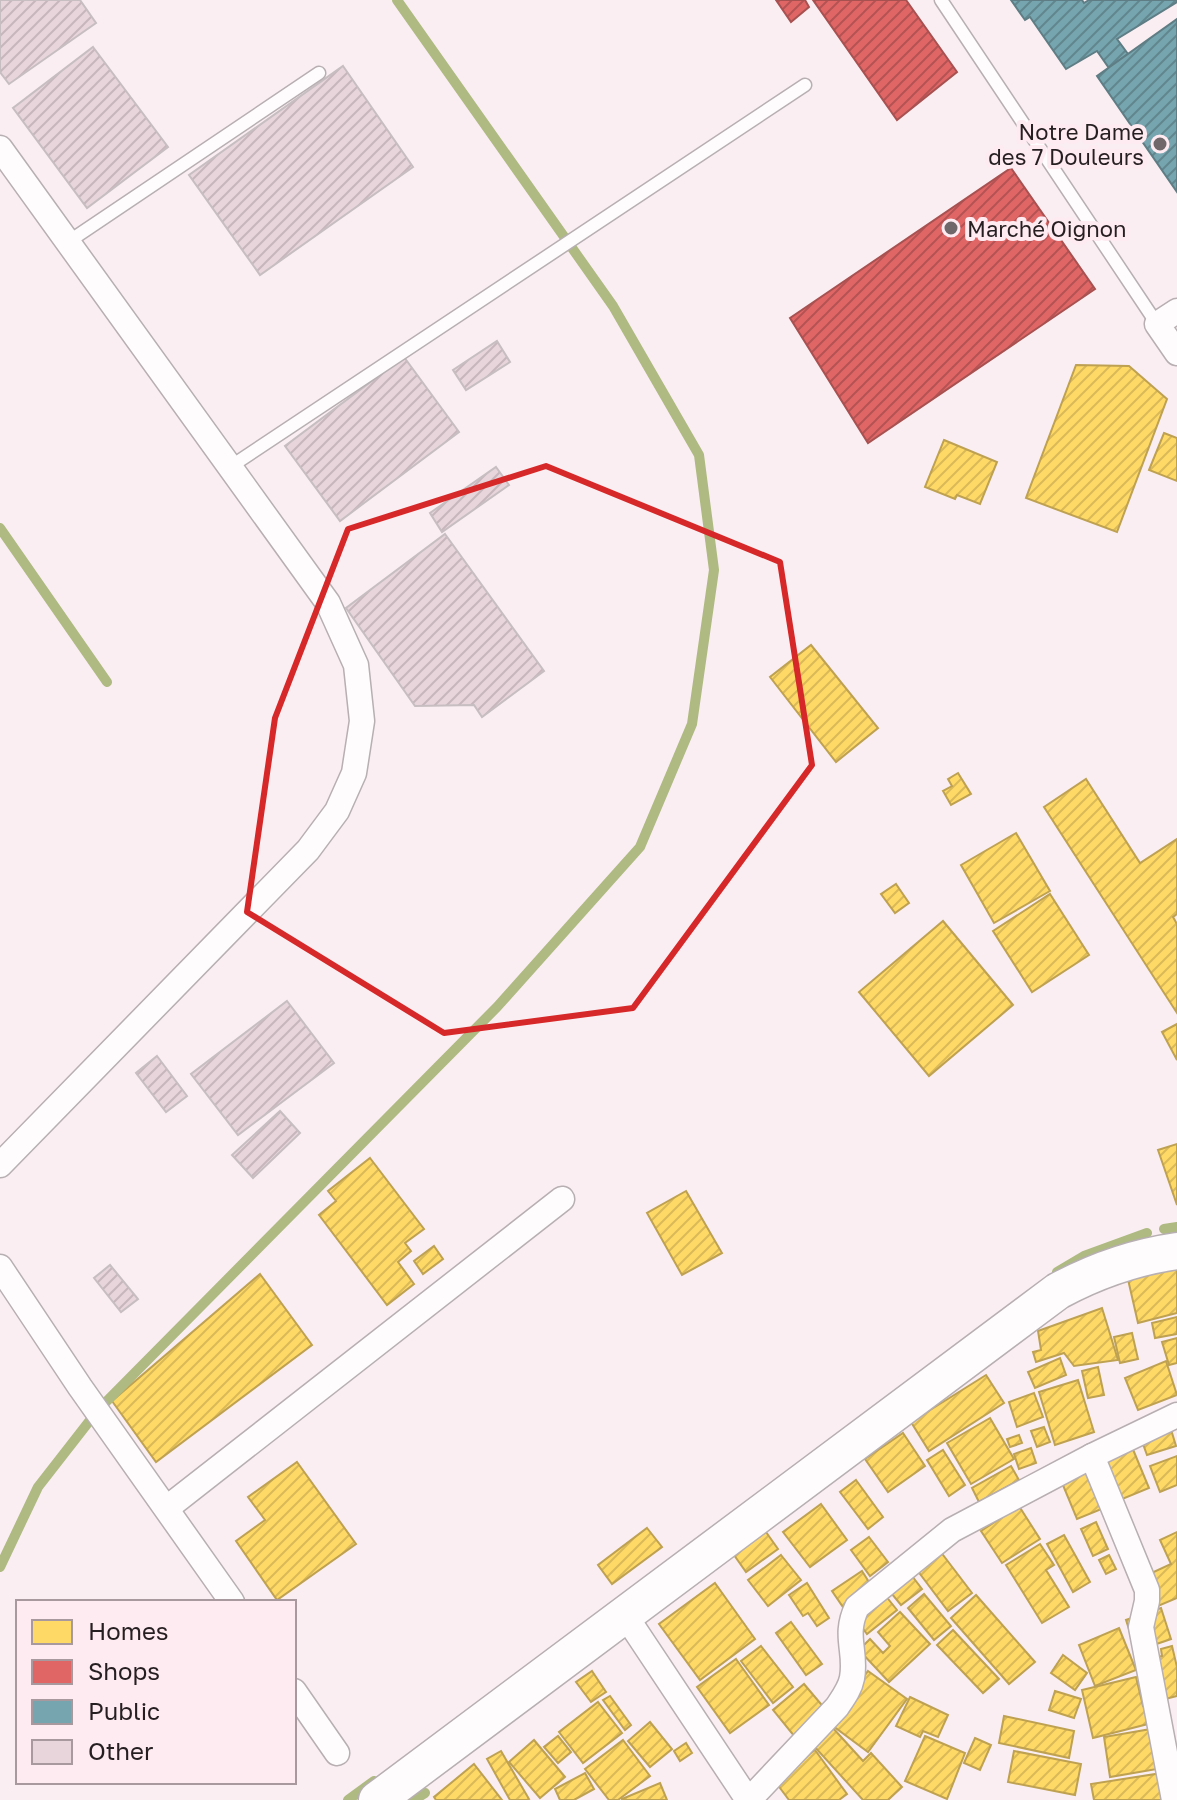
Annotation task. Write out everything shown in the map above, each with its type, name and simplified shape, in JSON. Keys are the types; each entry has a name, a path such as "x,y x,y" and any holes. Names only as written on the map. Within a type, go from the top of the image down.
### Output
{"street":[{"path":"0,148 328,603 356,665 362,721 354,773 337,811 308,850 0,1165"},
{"path":"1167,317 1177,353"},
{"path":"167,1508 562,1199"},
{"path":"396,1794 625,1615 1058,1291 1117,1265 1177,1251"},
{"path":"0,1267 80,1387 231,1600"},
{"path":"625,1615 748,1800 837,1707 847,1692 852,1676 849,1623 857,1607 952,1530 1177,1415"},
{"path":"1092,1456 1147,1590 1141,1627 1172,1766 1174,1800"},
{"path":"296,1694 337,1753"}],"lane":[{"path":"941,0 1167,317"},
{"path":"68,242 319,73"},
{"path":"230,467 805,85"}],"highlighted area":[{"path":"546,466 780,562 812,765 633,1008 444,1033 247,912 275,718 348,529"}],"building: Homes":[{"path":"1076,365 1129,366 1167,399 1117,532 1026,498"},
{"path":"1164,433 1177,438 1177,481 1149,470"},
{"path":"944,440 997,462 980,504 957,495 955,499 925,487"},
{"path":"811,645 878,728 836,762 770,677"},
{"path":"958,773 971,794 951,805 943,791 952,786 948,779"},
{"path":"1086,779 1140,863 1177,839 1177,914 1173,917 1177,924 1177,1013 1044,807"},
{"path":"1016,833 1050,891 994,923 961,865"},
{"path":"896,884 909,903 895,913 881,894"},
{"path":"1050,894 1089,955 1032,992 993,931"},
{"path":"943,921 1013,1005 929,1076 859,992"},
{"path":"1177,1024 1177,1060 1162,1032"},
{"path":"1177,1144 1177,1205 1158,1150"},
{"path":"370,1158 424,1229 405,1243 411,1251 398,1262 414,1284 387,1305 319,1215 336,1201 328,1191"},
{"path":"686,1191 722,1253 682,1275 647,1213"},
{"path":"434,1246 443,1259 423,1274 414,1261"},
{"path":"1177,1262 1177,1313 1138,1323 1127,1275"},
{"path":"260,1274 312,1345 156,1462 112,1401"},
{"path":"1102,1308 1118,1360 1074,1366 1064,1353 1036,1362 1033,1352 1041,1350 1038,1331"},
{"path":"1177,1317 1177,1334 1155,1338 1152,1323"},
{"path":"1132,1333 1138,1359 1120,1363 1114,1337"},
{"path":"1177,1338 1177,1363 1169,1365 1162,1342"},
{"path":"1060,1358 1066,1375 1035,1388 1028,1372"},
{"path":"1166,1361 1177,1395 1138,1410 1125,1378"},
{"path":"1098,1367 1104,1395 1088,1398 1082,1371"},
{"path":"986,1375 1004,1403 929,1451 911,1422"},
{"path":"1078,1380 1094,1432 1055,1445 1039,1392"},
{"path":"1034,1393 1043,1417 1017,1427 1009,1402"},
{"path":"990,1418 1014,1459 971,1484 947,1443"},
{"path":"1169,1423 1176,1446 1147,1455 1139,1433"},
{"path":"1044,1427 1050,1442 1037,1447 1031,1431"},
{"path":"903,1433 925,1466 888,1492 865,1459"},
{"path":"1019,1435 1022,1443 1010,1447 1007,1439"},
{"path":"1132,1447 1149,1488 1115,1502 1098,1461"},
{"path":"1031,1448 1036,1463 1019,1469 1014,1454"},
{"path":"943,1450 965,1485 949,1496 927,1460"},
{"path":"1177,1456 1177,1485 1160,1492 1150,1466"},
{"path":"297,1462 356,1544 277,1600 236,1541 265,1520 248,1497"},
{"path":"1091,1464 1109,1506 1077,1519 1060,1478"},
{"path":"1011,1466 1019,1480 979,1502 972,1488"},
{"path":"856,1480 883,1517 868,1529 840,1492"},
{"path":"821,1504 847,1540 810,1567 783,1532"},
{"path":"1019,1506 1040,1539 1002,1563 981,1531"},
{"path":"1096,1522 1108,1549 1093,1556 1081,1529"},
{"path":"647,1528 662,1547 612,1584 598,1565"},
{"path":"766,1532 778,1549 746,1572 734,1555"},
{"path":"1177,1532 1177,1598 1158,1606 1145,1576 1171,1564 1160,1540"},
{"path":"1064,1535 1090,1582 1073,1592 1047,1544"},
{"path":"869,1537 888,1562 870,1576 851,1550"},
{"path":"1040,1544 1054,1565 1046,1570 1069,1607 1042,1623 1006,1565"},
{"path":"937,1547 972,1593 948,1611 914,1566"},
{"path":"781,1555 801,1580 768,1606 748,1580"},
{"path":"1109,1555 1116,1569 1106,1574 1099,1560"},
{"path":"862,1571 874,1590 845,1610 832,1591"},
{"path":"909,1572 922,1589 901,1605 887,1588"},
{"path":"715,1583 755,1639 700,1680 659,1624"},
{"path":"807,1583 829,1618 817,1626 808,1613 803,1616 789,1595"},
{"path":"924,1594 951,1626 934,1640 908,1608"},
{"path":"885,1595 897,1610 867,1634 855,1618"},
{"path":"976,1595 1035,1662 1009,1684 951,1618"},
{"path":"1161,1608 1171,1639 1136,1651 1126,1620"},
{"path":"900,1612 930,1644 889,1682 859,1650 870,1639 883,1653 890,1646 878,1632"},
{"path":"791,1622 822,1664 806,1675 776,1633"},
{"path":"1119,1628 1136,1670 1095,1686 1079,1645"},
{"path":"953,1630 999,1679 983,1693 937,1645"},
{"path":"761,1646 793,1687 773,1703 741,1661"},
{"path":"1172,1646 1177,1667 1177,1696 1146,1704 1136,1662 1162,1656 1161,1649"},
{"path":"1063,1655 1087,1673 1075,1690 1051,1673"},
{"path":"736,1659 769,1705 730,1733 697,1687"},
{"path":"592,1671 606,1692 591,1702 576,1682"},
{"path":"868,1671 907,1699 868,1752 829,1723"},
{"path":"1136,1677 1143,1706 1152,1704 1156,1722 1093,1738 1082,1690"},
{"path":"804,1684 826,1710 795,1737 773,1710"},
{"path":"1055,1691 1081,1699 1074,1718 1049,1710"},
{"path":"610,1696 631,1725 625,1730 603,1700"},
{"path":"910,1697 948,1715 938,1737 923,1731 920,1737 896,1726"},
{"path":"598,1702 622,1733 583,1763 559,1732"},
{"path":"1004,1716 1074,1731 1069,1758 999,1743"},
{"path":"650,1722 672,1749 650,1767 628,1741"},
{"path":"832,1727 863,1761 871,1753 902,1787 888,1800 863,1800 813,1745"},
{"path":"1151,1729 1157,1769 1110,1777 1104,1737"},
{"path":"558,1736 571,1752 558,1763 544,1747"},
{"path":"925,1736 965,1753 947,1799 905,1781"},
{"path":"975,1738 991,1745 980,1770 964,1763"},
{"path":"534,1740 565,1777 540,1798 509,1762"},
{"path":"623,1740 650,1776 618,1800 609,1800 585,1769"},
{"path":"686,1743 692,1753 680,1761 674,1751"},
{"path":"815,1750 847,1794 839,1800 789,1800 774,1780"},
{"path":"501,1751 529,1799 510,1800 487,1759"},
{"path":"1014,1751 1081,1764 1075,1795 1008,1782"},
{"path":"474,1764 502,1800 436,1800 434,1797"},
{"path":"585,1773 594,1789 574,1800 560,1800 555,1789"},
{"path":"1162,1773 1166,1800 1094,1800 1091,1784"},
{"path":"660,1783 667,1800 622,1800 622,1799"}],"building: Shops":[{"path":"776,0 805,0 809,7 791,22"},
{"path":"813,0 906,0 957,72 897,120"},
{"path":"1011,168 1095,289 868,443 790,318"}],"building: Public":[{"path":"1011,0 1177,2 1117,39 1128,54 1109,68 1097,51 1066,69 1030,17 1025,20"},
{"name":"Notre Dame des 7 Douleurs","path":"1177,19 1177,192 1097,76"}],"building: Other":[{"path":"0,0 80,0 96,23 9,84 0,72"},
{"path":"93,47 168,147 87,208 13,108"},
{"path":"343,66 413,167 260,275 189,175"},
{"path":"497,341 510,362 466,390 453,370"},
{"path":"404,357 459,432 340,521 285,446"},
{"path":"496,467 509,485 442,532 430,513"},
{"path":"445,534 544,671 482,717 474,705 415,706 346,608"},
{"path":"287,1001 334,1063 238,1135 191,1074"},
{"path":"157,1056 187,1096 166,1112 136,1073"},
{"path":"280,1111 300,1133 253,1178 232,1155"},
{"path":"110,1265 138,1299 121,1312 94,1278"}],"waterway":[{"path":"0,1567 38,1487 98,1410 497,1007 640,847 692,724 714,570 699,455 613,306 397,0"},
{"path":"0,528 107,682"},
{"path":"1164,1229 1177,1227"},
{"path":"1057,1272 1084,1256 1147,1233"},
{"path":"348,1800 374,1781"},
{"path":"414,1800 425,1793"}],"place":[{"name":"Notre Dame des 7 Douleurs","path":"1160,144"},
{"name":"Marché Oignon","path":"951,228"}]}
